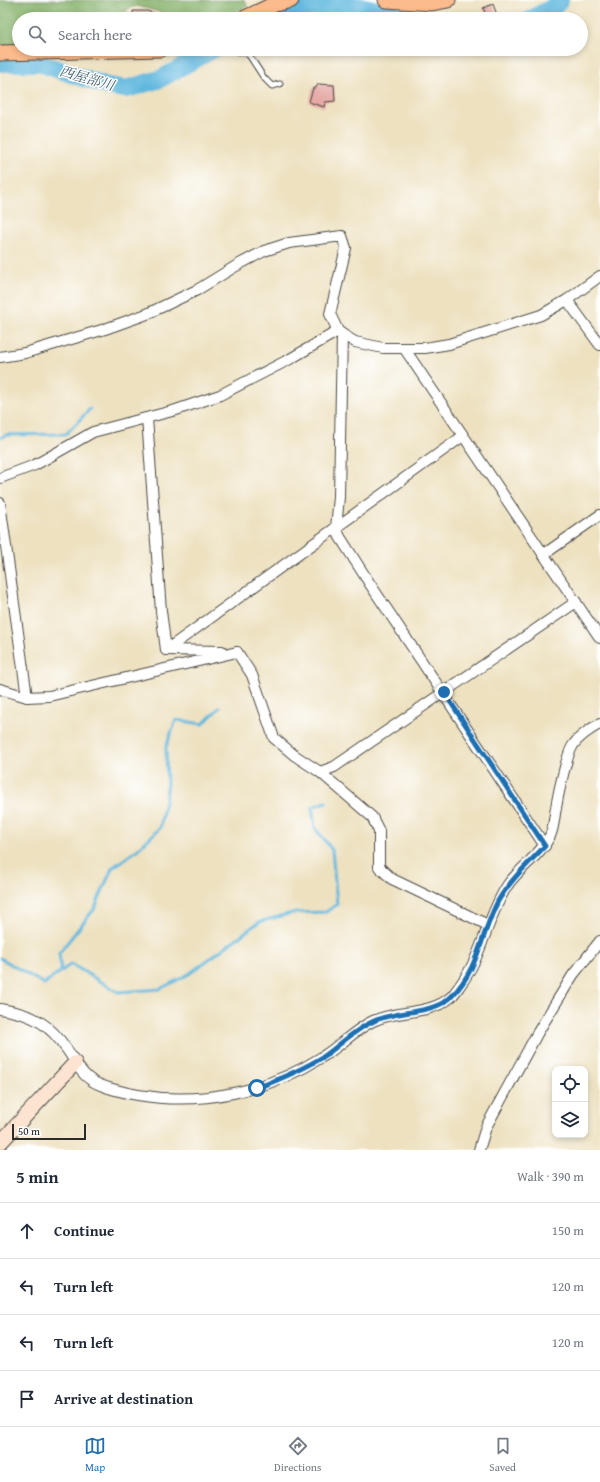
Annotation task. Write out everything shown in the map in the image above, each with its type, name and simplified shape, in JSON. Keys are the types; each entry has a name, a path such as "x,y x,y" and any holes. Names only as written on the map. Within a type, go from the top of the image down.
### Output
{"main road":[{"path":"258,12 275,4 292,0"},
{"path":"386,0 432,3 448,0"},
{"path":"0,53 12,53"}],"street":[{"path":"0,357 25,353 147,314 197,290 264,251 289,243 342,236 346,248 330,314 340,332 355,342 383,348 425,348 449,344 541,315 567,300 600,276"},
{"path":"567,300 600,345"},
{"path":"0,478 35,465 93,432 176,410 220,395 340,332"},
{"path":"340,332 338,497 336,528 340,537 370,584 444,692 545,846"},
{"path":"404,348 462,436 600,638"},
{"path":"148,418 160,596 166,650"},
{"path":"166,650 462,436"},
{"path":"0,503 27,697"},
{"path":"543,555 600,515"},
{"path":"320,772 334,767 576,602"},
{"path":"166,650 237,652"},
{"path":"0,689 27,697 49,696 237,652"},
{"path":"237,652 252,675 274,738 294,755 320,772 372,817 379,831 379,867 392,879 488,925"},
{"path":"0,1009 35,1018 41,1022 69,1051 75,1063 89,1079 95,1083 139,1095 184,1098 219,1096 257,1088 300,1070 323,1057 372,1022 394,1014 426,1010 451,997 472,969 488,925 508,884 545,846 552,833 557,804 572,747 592,727 600,724"},
{"path":"480,1150 486,1127 538,1032 573,975 600,941"},
{"path":"0,1143 75,1063"}],"lane":[{"path":"250,56 264,78 272,86 280,84"}],"green space":[{"path":"0,0 244,0 248,6 235,12 160,12 137,6 128,8 126,12 12,12 12,45 0,46"}],"building":[{"path":"493,4 496,12 485,12 483,8"},
{"path":"147,11 150,12 133,12"},
{"path":"318,84 334,85 335,101 325,102 324,107 309,102 313,88 316,88"}],"waterway":[{"name":"西屋部川","path":"544,12 555,6 560,0"},
{"name":"西屋部川","path":"295,12 310,8 342,5 352,5 383,12"},
{"name":"西屋部川","path":"0,63 39,63 107,86 126,89 160,79 201,56"},
{"path":"0,438 6,435 66,434 90,409"},
{"path":"61,971 59,953 95,908 112,868 137,850 160,828 167,790 166,747 176,720 203,724 220,707"},
{"path":"0,958 44,984 71,964 118,992 160,989 189,974 259,922 292,913 326,912 337,904 332,850 315,828 312,807 326,802"}],"route":[{"path":"257,1088 294,1074 323,1057 372,1022 394,1014 426,1010 451,997 472,969 488,925 508,884 545,846 444,692"}]}
